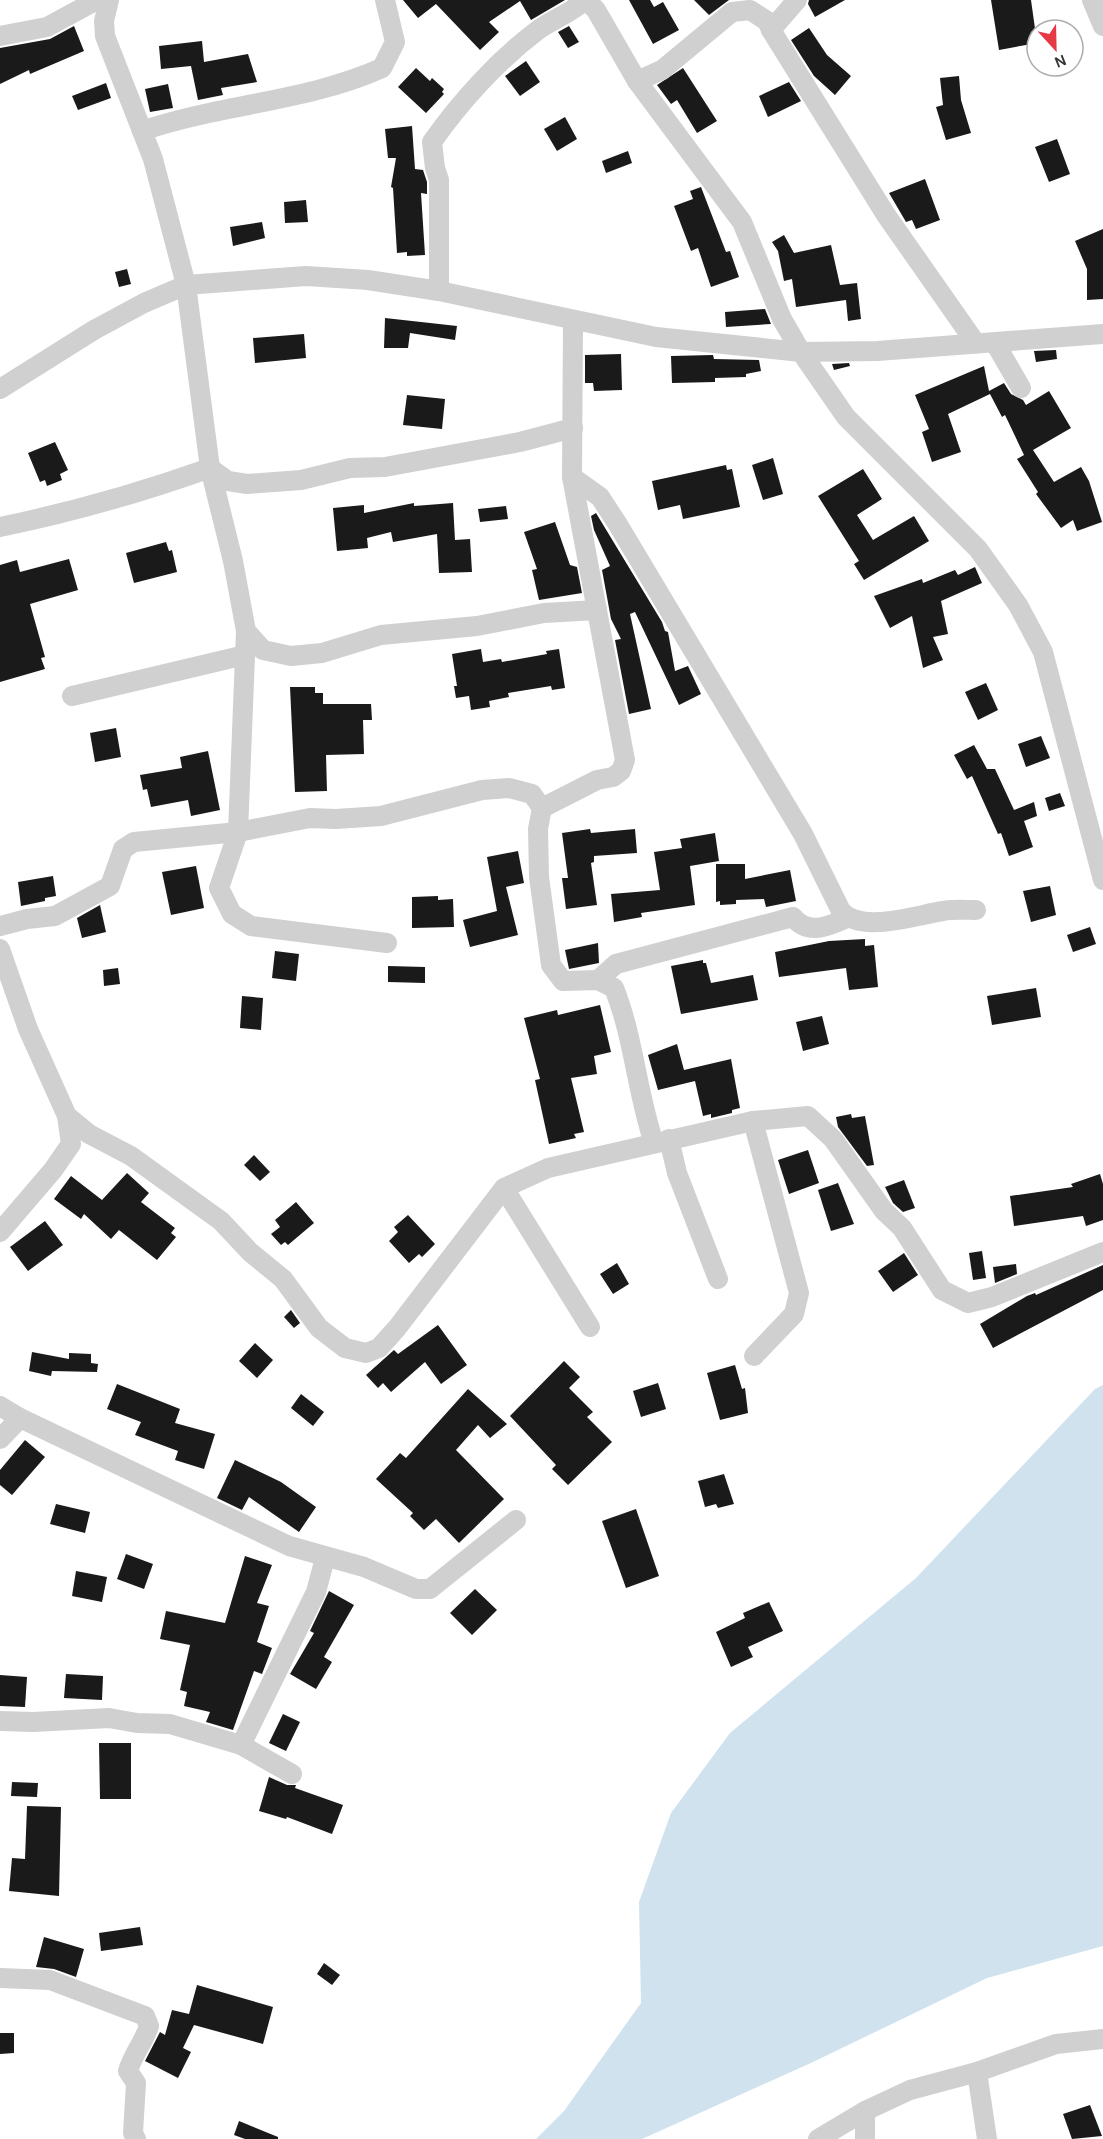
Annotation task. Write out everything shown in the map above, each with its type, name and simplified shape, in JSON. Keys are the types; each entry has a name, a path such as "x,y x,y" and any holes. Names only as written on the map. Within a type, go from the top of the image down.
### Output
{"street":[{"path":"0,36 47,27 97,0"},
{"path":"109,0 104,21 105,36 153,159 186,285 210,468 233,561 246,631 238,832 219,888 232,914 251,926 387,943"},
{"path":"142,131 207,112 326,89 381,68 395,42 384,0"},
{"path":"439,291 440,180 435,168 432,142 449,118 505,59 539,30 586,0 596,10 637,81 742,222 782,319 801,352 846,417 978,549 1018,605 1043,652 1103,880"},
{"path":"771,30 797,0"},
{"path":"1092,0 1103,26"},
{"path":"637,81 662,70 732,12 750,10 766,21 886,215 1021,388"},
{"path":"0,388 94,330 144,303 186,285 306,276 368,280 439,291 656,337 801,352 877,351 1103,334"},
{"path":"542,808 597,780 613,777 621,771 625,760 572,477 573,321"},
{"path":"210,468 228,481 247,483 301,480 350,468 385,467 520,442 573,428"},
{"path":"0,527 107,503 144,488 210,468"},
{"path":"572,477 600,497 617,523 803,834 832,897 847,918"},
{"path":"246,631 263,650 291,656 322,653 381,635 477,626 544,613 597,610"},
{"path":"72,696 175,669 244,655"},
{"path":"0,926 27,919 55,916 110,886 123,849 134,842 238,832 310,818 381,816 482,790 509,788 532,794 542,808 538,829 539,877 551,965 563,981 598,980 614,988 622,1008 644,1114 662,1141 677,1173 718,1279"},
{"path":"598,980 616,964 793,917 808,928 820,928 847,918 871,922 945,911 976,910"},
{"path":"0,1232 53,1170 71,1144 67,1116 28,1029 1,955"},
{"path":"67,1116 89,1134 131,1156 221,1221 250,1252 284,1279 319,1328 345,1348 359,1353 379,1348 397,1328 504,1188 548,1168 753,1121 808,1116 833,1139 884,1211 902,1228 942,1290 968,1303 992,1297 1103,1252"},
{"path":"753,1121 799,1293 794,1314 754,1356"},
{"path":"504,1188 590,1327"},
{"path":"0,1406 20,1418 289,1546 325,1558 364,1567 416,1589 430,1589 516,1520"},
{"path":"0,1438 20,1418"},
{"path":"242,1745 316,1592 325,1558"},
{"path":"0,1721 33,1722 109,1718 137,1723 170,1724 242,1745 292,1774"},
{"path":"0,1978 50,1980 145,2016 149,2025 145,2039 134,2054 128,2071 136,2083 133,2133 136,2139"},
{"path":"818,2139 865,2111 910,2090 977,2072 1056,2044 1103,2039"},
{"path":"977,2072 987,2139"},
{"path":"865,2111 865,2139"}],"water":[{"path":"1103,1385 1103,1946 987,1978 813,2062 642,2139 536,2139 564,2111 641,2003 639,1902 671,1813 730,1733 916,1578 1095,1389"}],"building":[{"path":"403,0 565,0 531,20 520,1 489,22 499,32 480,50 436,4 418,18"},
{"path":"629,0 650,0 654,7 663,2 679,30 653,44"},
{"path":"694,0 729,0 709,15"},
{"path":"809,0 845,0 815,17 808,4"},
{"path":"991,0 1031,0 1034,18 1025,18 1025,45 999,50"},
{"path":"74,26 84,51 30,74 29,70 0,84 0,48 50,39"},
{"path":"569,26 579,42 568,48 558,32"},
{"path":"809,28 827,55 851,76 835,95 814,76 791,40"},
{"path":"202,41 204,62 248,54 257,82 221,88 223,95 198,100 191,66 161,69 159,46"},
{"path":"526,61 540,82 520,96 505,76"},
{"path":"416,68 430,81 432,78 444,89 442,92 444,94 426,113 398,87"},
{"path":"683,68 717,121 697,133 677,100 671,104 657,85"},
{"path":"959,76 961,100 971,133 946,140 936,107 943,105 940,78"},
{"path":"789,82 801,101 768,117 759,96"},
{"path":"106,83 111,98 78,110 72,96"},
{"path":"168,84 173,108 150,112 145,89"},
{"path":"565,117 577,139 557,151 544,129"},
{"path":"412,126 415,169 423,170 427,182 427,194 421,193 425,255 407,256 407,252 397,253 393,188 391,187 396,158 388,158 385,129"},
{"path":"1057,139 1070,174 1049,182 1035,147"},
{"path":"628,151 632,163 606,173 602,161"},
{"path":"925,179 940,220 916,229 912,220 906,222 889,193"},
{"path":"701,187 726,252 730,251 739,277 711,287 698,248 691,251 674,206 693,199 690,191"},
{"path":"306,200 308,222 285,223 284,202"},
{"path":"262,222 265,238 233,246 230,227"},
{"path":"1103,229 1103,299 1087,300 1087,269 1075,241"},
{"path":"784,235 794,253 831,245 840,285 857,283 861,319 848,321 846,300 796,307 792,279 784,281 778,251 772,242"},
{"path":"127,269 131,284 119,287 115,272"},
{"path":"765,309 771,324 726,327 725,312"},
{"path":"385,318 457,326 455,340 410,333 408,348 384,348"},
{"path":"304,334 306,358 255,363 253,338"},
{"path":"1056,350 1057,359 1036,362 1034,351"},
{"path":"621,354 622,390 594,391 593,383 585,383 585,355"},
{"path":"713,355 714,359 759,360 761,371 746,374 746,377 715,378 715,382 672,383 671,356"},
{"path":"849,363 850,366 834,370 832,364"},
{"path":"984,366 989,391 1004,383 1011,394 1023,400 1026,405 1049,391 1071,428 1033,450 1054,482 1081,467 1089,481 1102,522 1077,531 1073,520 1061,528 1036,494 1038,492 1017,459 1024,455 1005,415 1002,417 990,394 948,414 961,452 932,462 922,432 929,429 915,395"},
{"path":"407,395 445,399 442,429 403,425"},
{"path":"55,442 68,470 60,474 62,480 47,486 45,480 40,482 28,453"},
{"path":"773,458 783,494 763,500 752,465"},
{"path":"726,465 727,470 732,469 740,507 683,519 680,505 658,510 652,481"},
{"path":"863,469 882,499 857,515 873,540 914,516 929,541 864,580 854,564 859,561 818,496"},
{"path":"414,503 414,506 453,503 455,540 470,539 472,572 439,573 437,534 393,542 391,532 367,538 368,548 337,551 333,508 364,505 364,513"},
{"path":"506,506 508,519 480,522 478,509"},
{"path":"596,513 662,622 665,631 668,632 675,671 688,666 701,694 679,705 635,612 630,614 651,709 629,714 615,640 621,639 611,619 602,570 610,566 594,530 591,516"},
{"path":"555,522 570,565 577,567 582,593 539,600 532,570 537,569 524,532"},
{"path":"166,542 169,551 172,550 177,572 134,583 126,553"},
{"path":"69,559 78,590 30,604 45,657 41,658 45,669 0,682 0,565 17,560 20,572"},
{"path":"975,567 982,583 941,601 948,634 933,637 943,660 923,668 912,616 890,628 874,596 922,579 923,583 955,570 958,575"},
{"path":"481,649 483,662 501,659 502,662 547,654 546,651 559,649 565,688 552,690 551,686 508,693 509,697 489,701 490,707 471,710 469,696 456,698 454,686 457,686 452,654"},
{"path":"986,683 998,710 978,720 965,692"},
{"path":"290,687 315,687 315,693 323,693 323,704 371,704 372,720 363,720 364,754 326,755 327,791 295,792"},
{"path":"116,728 121,757 95,762 90,733"},
{"path":"1041,736 1050,758 1026,767 1018,744"},
{"path":"974,745 987,769 995,769 1014,810 1034,802 1037,816 1024,821 1033,847 1009,856 1001,833 998,834 972,776 967,779 954,755"},
{"path":"208,751 220,810 191,816 188,800 151,807 147,789 143,790 140,775 182,768 180,757"},
{"path":"1060,793 1065,806 1049,811 1045,798"},
{"path":"590,829 591,833 635,829 637,853 594,856 594,862 591,863 597,905 566,909 562,878 568,878 562,833"},
{"path":"715,833 719,861 690,866 695,905 641,913 642,917 614,922 611,894 660,890 654,852 682,848 680,839"},
{"path":"518,851 524,883 506,887 518,935 470,947 463,920 497,911 487,857"},
{"path":"716,864 745,864 745,879 790,870 796,901 766,907 764,899 736,900 736,904 720,905 720,901 716,902"},
{"path":"196,866 204,908 171,915 162,872"},
{"path":"53,876 56,896 21,906 18,882"},
{"path":"1050,886 1056,915 1031,922 1023,891"},
{"path":"438,896 438,900 453,899 454,927 412,928 412,897"},
{"path":"100,905 106,932 82,938 77,918"},
{"path":"1090,927 1096,944 1073,952 1067,935"},
{"path":"865,939 865,946 874,945 878,987 849,990 846,968 779,977 775,952 829,941"},
{"path":"598,943 599,963 569,969 565,950"},
{"path":"275,951 299,954 296,981 272,978"},
{"path":"703,960 703,963 706,963 711,983 753,975 758,1000 681,1014 671,966"},
{"path":"388,966 425,967 425,983 388,982"},
{"path":"118,968 120,984 104,986 103,970"},
{"path":"1036,988 1041,1017 992,1025 987,996"},
{"path":"242,996 263,998 261,1030 240,1028"},
{"path":"600,1005 611,1052 594,1056 597,1074 571,1078 584,1132 574,1134 576,1138 549,1144 535,1080 540,1079 524,1018 557,1010 558,1015"},
{"path":"822,1016 829,1044 803,1051 796,1022"},
{"path":"677,1044 684,1070 731,1059 740,1108 732,1110 732,1113 711,1118 711,1114 703,1116 695,1081 658,1090 648,1055"},
{"path":"851,1114 852,1118 865,1116 874,1165 867,1166 838,1127 836,1117"},
{"path":"808,1150 819,1183 789,1194 778,1160"},
{"path":"254,1155 270,1172 260,1181 244,1165"},
{"path":"127,1173 149,1193 141,1202 175,1228 171,1233 176,1237 157,1260 119,1230 111,1239 84,1214 81,1219 54,1199 71,1176 102,1200"},
{"path":"1100,1174 1103,1184 1103,1220 1086,1226 1083,1216 1014,1226 1010,1196 1073,1187 1071,1184"},
{"path":"904,1180 915,1208 903,1212 893,1203 885,1187"},
{"path":"838,1183 854,1224 831,1231 818,1190"},
{"path":"296,1202 314,1223 288,1245 285,1242 281,1245 271,1234 280,1227 275,1220"},
{"path":"408,1215 435,1244 422,1257 419,1254 409,1263 389,1241 398,1232 394,1227"},
{"path":"45,1221 63,1245 28,1271 10,1247"},
{"path":"982,1251 986,1278 973,1280 969,1253"},
{"path":"904,1253 918,1275 893,1292 878,1271"},
{"path":"617,1263 629,1284 613,1294 600,1274"},
{"path":"1016,1264 1017,1274 995,1283 993,1267"},
{"path":"1103,1265 1103,1290 993,1348 980,1324 1027,1296 1035,1293 1036,1295"},
{"path":"291,1310 300,1323 294,1328 284,1317"},
{"path":"438,1325 467,1365 441,1384 425,1362 391,1392 383,1383 378,1388 366,1375 394,1350 398,1354"},
{"path":"255,1343 273,1360 257,1378 239,1361"},
{"path":"32,1352 69,1359 69,1353 91,1354 91,1363 98,1364 97,1372 52,1371 51,1376 29,1371"},
{"path":"564,1361 580,1377 569,1388 593,1412 587,1417 612,1442 568,1485 552,1469 556,1465 510,1416"},
{"path":"735,1365 742,1389 745,1388 748,1413 720,1420 707,1373"},
{"path":"658,1383 666,1409 641,1417 633,1391"},
{"path":"117,1384 180,1409 175,1423 215,1434 204,1469 175,1460 178,1451 135,1435 141,1422 107,1409"},
{"path":"468,1389 507,1424 490,1438 478,1425 456,1450 504,1499 459,1543 436,1519 424,1530 410,1516 413,1513 376,1479 400,1453 406,1458"},
{"path":"301,1394 324,1412 313,1426 291,1408"},
{"path":"25,1440 45,1457 12,1495 0,1485 0,1470"},
{"path":"235,1460 281,1482 316,1507 299,1532 249,1497 242,1510 217,1498"},
{"path":"724,1474 734,1504 718,1508 716,1504 705,1507 698,1481"},
{"path":"56,1504 90,1512 85,1533 50,1524"},
{"path":"636,1509 659,1576 626,1588 602,1521"},
{"path":"126,1554 153,1564 144,1589 117,1579"},
{"path":"245,1556 272,1565 257,1603 269,1606 257,1642 272,1648 262,1674 254,1671 233,1730 206,1722 210,1712 184,1706 187,1692 180,1690 190,1645 160,1639 166,1611 225,1623"},
{"path":"76,1571 107,1577 102,1602 72,1596"},
{"path":"475,1589 497,1610 472,1635 450,1613"},
{"path":"329,1591 354,1605 324,1657 332,1662 316,1689 290,1674 314,1633 310,1631"},
{"path":"769,1602 783,1631 748,1647 753,1657 731,1667 716,1632 745,1618 743,1613"},
{"path":"66,1674 103,1676 102,1700 64,1698"},
{"path":"0,1675 27,1677 25,1707 0,1706"},
{"path":"283,1714 300,1722 286,1751 269,1743"},
{"path":"99,1743 131,1743 131,1799 100,1799"},
{"path":"269,1777 287,1785 296,1785 295,1788 343,1805 332,1834 287,1817 286,1819 259,1811"},
{"path":"12,1782 38,1783 37,1797 11,1796"},
{"path":"27,1806 61,1807 59,1896 9,1891 12,1858 25,1859"},
{"path":"140,1927 143,1945 101,1951 99,1933"},
{"path":"44,1937 84,1949 76,1977 54,1969 36,1967"},
{"path":"324,1963 340,1975 332,1985 317,1974"},
{"path":"197,1985 273,2007 263,2044 194,2025 183,2048 191,2052 178,2078 145,2061 160,2032 165,2035 172,2010 189,2014"},
{"path":"0,2033 14,2033 14,2053 0,2054"},
{"path":"1090,2105 1102,2136 1072,2139 1063,2114"},
{"path":"239,2121 278,2137 278,2139 245,2139 234,2135"}]}
